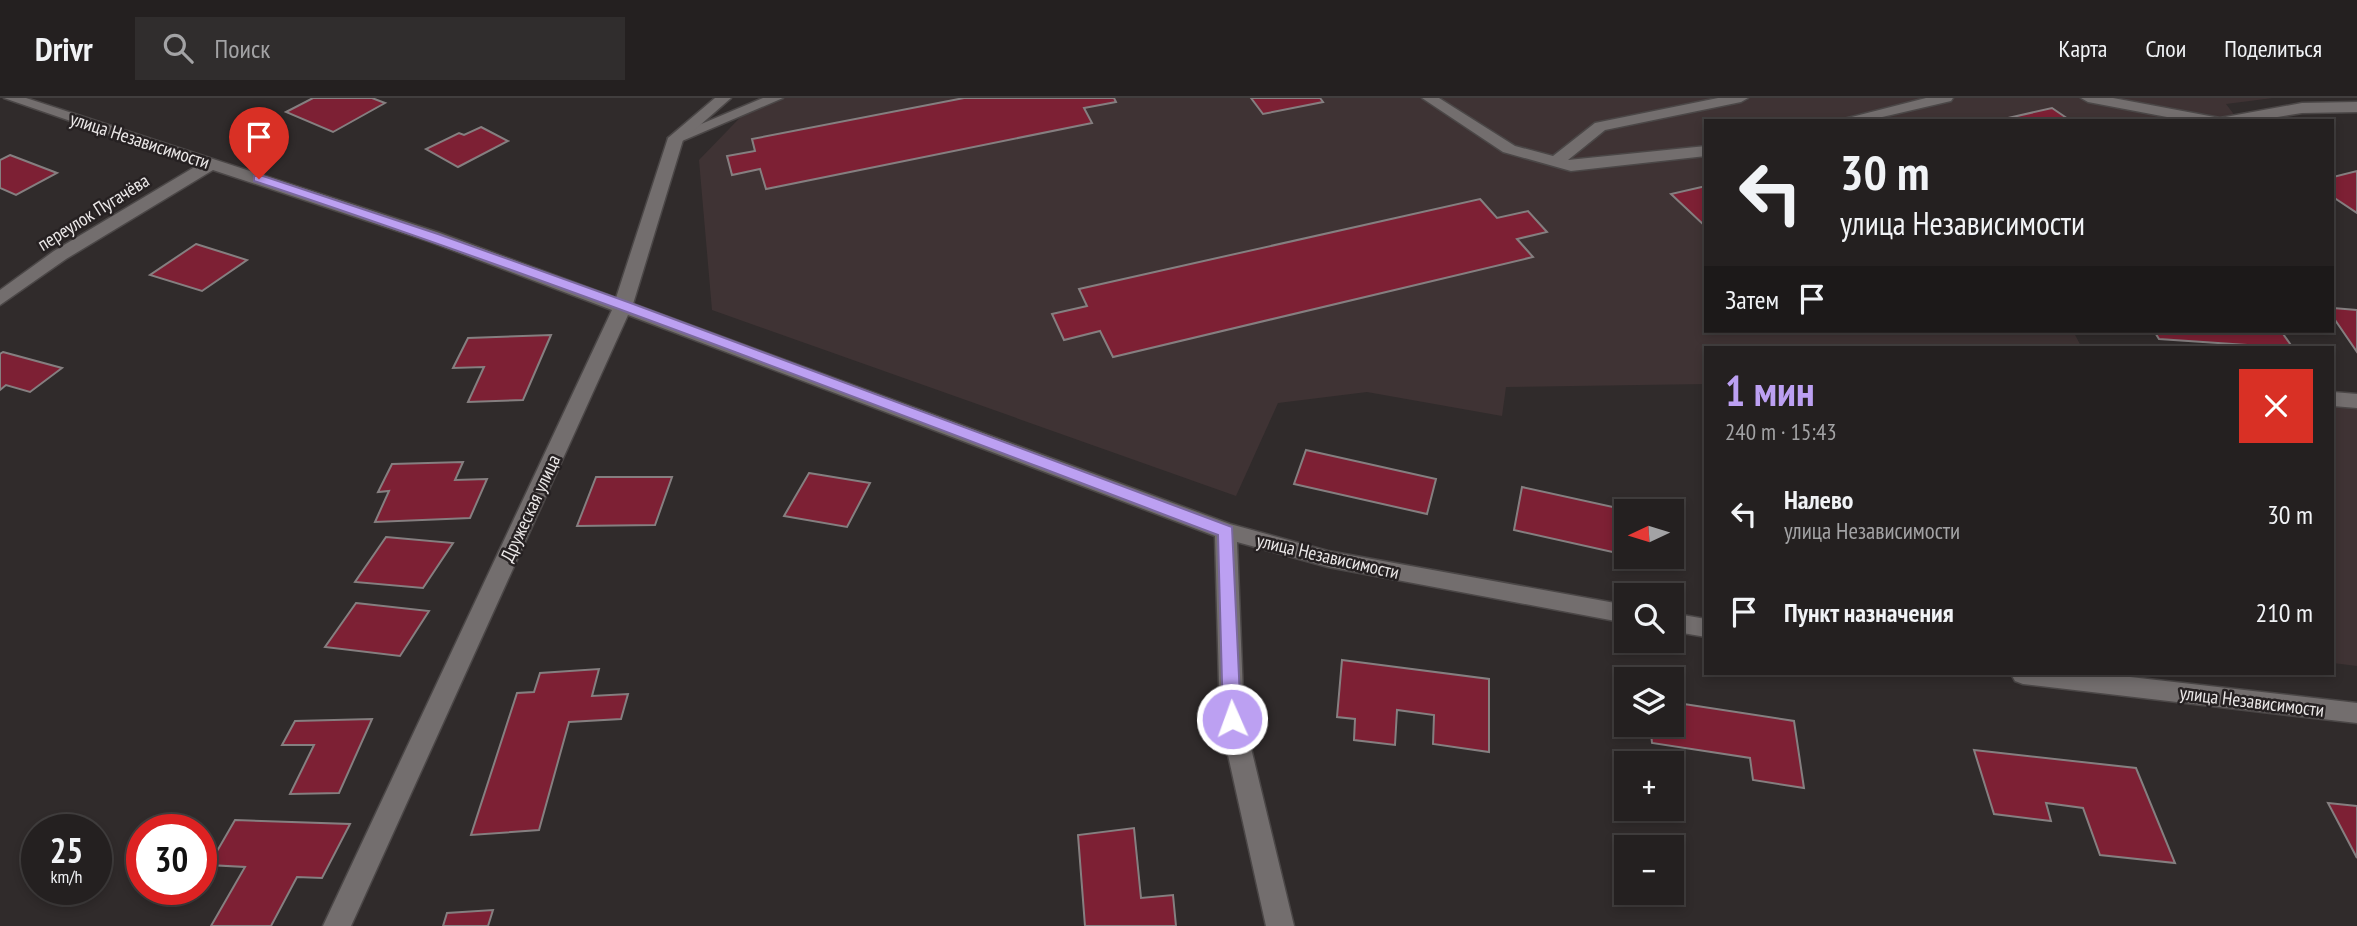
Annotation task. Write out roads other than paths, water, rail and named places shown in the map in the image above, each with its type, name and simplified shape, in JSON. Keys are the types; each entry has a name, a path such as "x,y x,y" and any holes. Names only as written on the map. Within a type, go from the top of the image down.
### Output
{"street":[{"name":"улица Независимости","path":"11,98 434,237 1226,531 1328,559 1614,612"},
{"path":"676,138 724,98"},
{"path":"676,138 776,98"},
{"path":"1429,98 1508,149 1571,166 1704,151"},
{"path":"1556,162 1600,126 1741,98"},
{"path":"1852,119 1946,98"},
{"path":"2088,98 2204,119"},
{"path":"2236,119 2302,108 2357,107"},
{"name":"Дружеская улица","path":"337,926 624,306 676,138"},
{"name":"переулок Пугачёва","path":"0,299 60,255 211,164"},
{"path":"2334,399 2357,401"},
{"path":"1226,531 1232,719 1280,926"},
{"path":"1684,624 1704,628"},
{"name":"улица Независимости","path":"2031,675 2357,713"}]}
